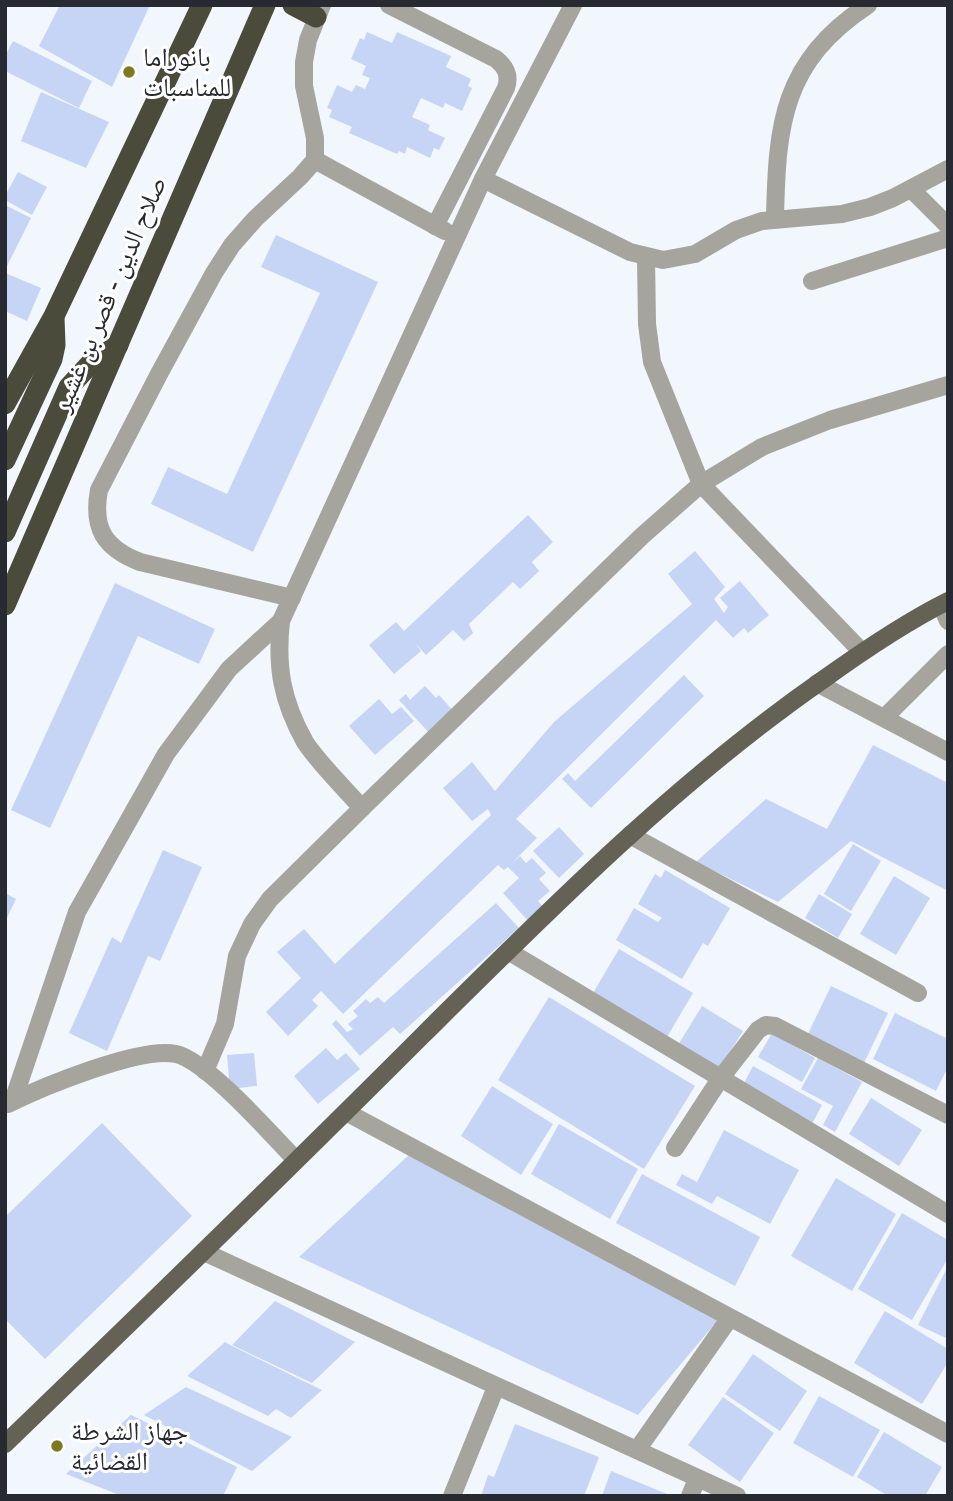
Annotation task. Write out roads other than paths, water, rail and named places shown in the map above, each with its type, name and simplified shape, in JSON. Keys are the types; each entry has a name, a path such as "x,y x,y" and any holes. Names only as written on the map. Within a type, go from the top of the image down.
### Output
{"highway":[{"path":"5,404 54,316 202,5"},
{"name":"صلاح الدين - قصر بن غشير","path":"5,605 265,5"},
{"path":"293,5 319,11"},
{"path":"5,460 52,359 55,345 54,316"},
{"path":"5,532 69,387 90,363 118,345"}],"main road":[{"path":"5,1444 630,835 720,756 817,683 863,652 945,609"}],"street":[{"path":"389,5 496,59 503,64 508,76 506,88 435,226"},
{"path":"362,808 306,743 283,691 278,652 281,621 483,179 573,5"},
{"path":"775,218 778,144 790,96 814,53 831,34 868,5"},
{"path":"292,598 140,562 122,555 107,542 98,524 96,507 99,489 214,273 232,245 255,219 315,160 315,138 304,86 304,62 319,11"},
{"path":"315,160 457,238"},
{"path":"483,179 630,252 646,258 679,258 695,254 736,230 775,218 842,214 870,208 948,169"},
{"path":"911,189 948,226"},
{"path":"812,281 948,238"},
{"path":"646,258 647,324 652,362 701,484 863,652"},
{"path":"205,1071 225,1024 236,957 252,924 270,899 642,536 701,484 762,447 830,420 948,385"},
{"path":"9,1103 77,912 166,754 229,669 281,621"},
{"path":"884,718 948,654"},
{"path":"817,683 948,752"},
{"path":"630,835 918,993"},
{"path":"508,951 948,1214"},
{"path":"675,1148 720,1079 758,1030 766,1025 775,1027 948,1115"},
{"path":"9,1103 138,1055 175,1054 205,1071 295,1159"},
{"path":"346,1112 948,1434"},
{"path":"204,1252 637,1450 693,1487 737,1496"},
{"path":"637,1450 729,1319"},
{"path":"452,1496 496,1387"}],"place":[{"name":"بانوراما للمناسبات","path":"129,72"},
{"name":"جهاز الشرطة القضائية","path":"57,1446"}]}
